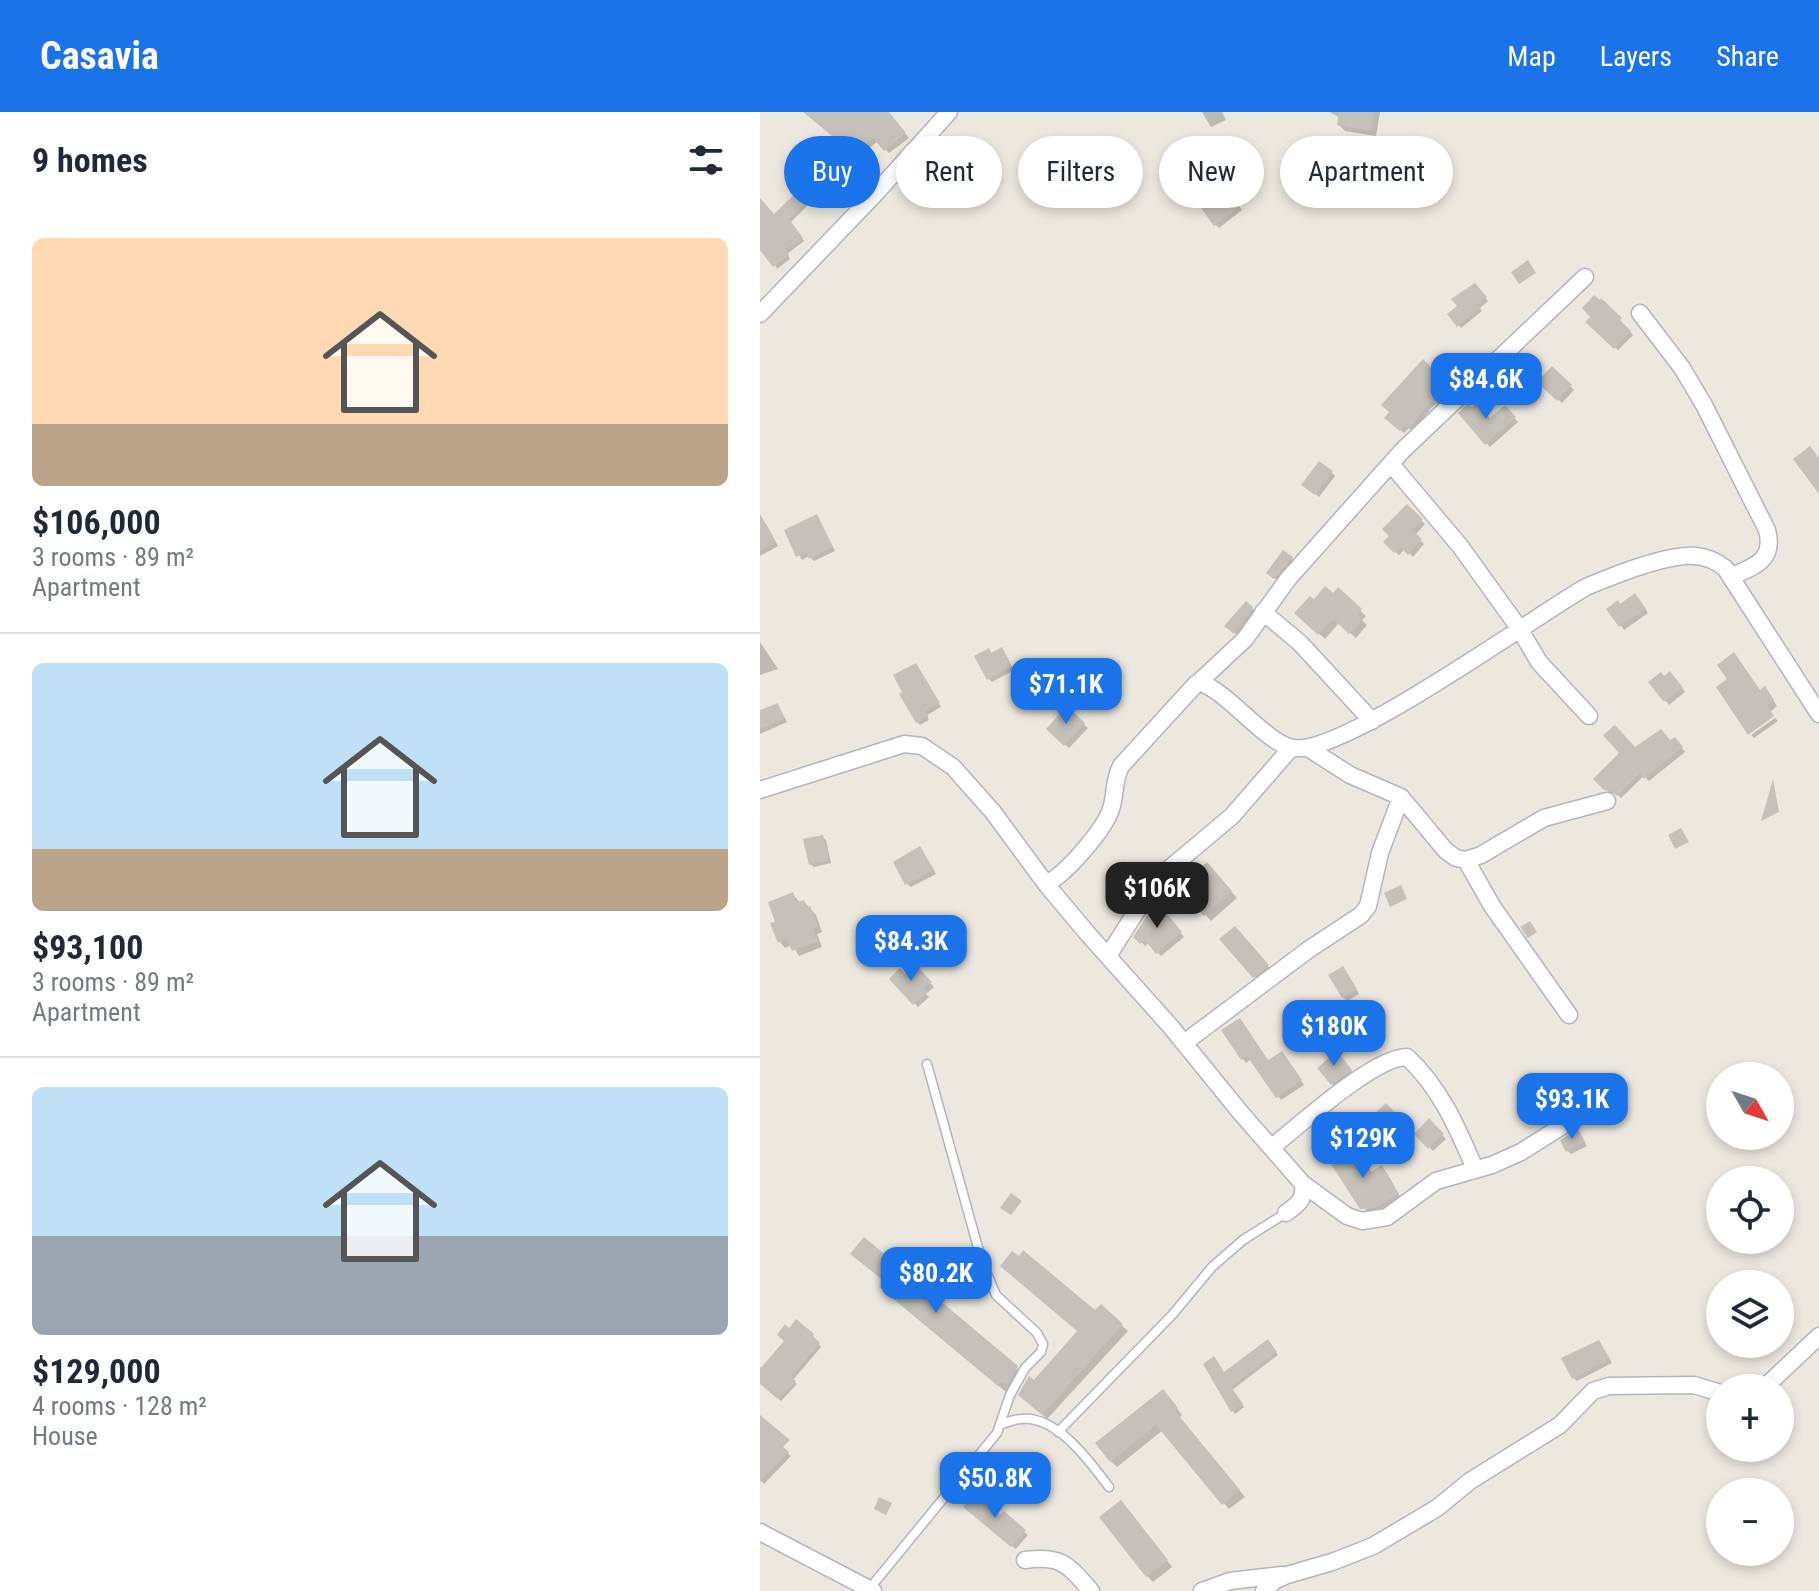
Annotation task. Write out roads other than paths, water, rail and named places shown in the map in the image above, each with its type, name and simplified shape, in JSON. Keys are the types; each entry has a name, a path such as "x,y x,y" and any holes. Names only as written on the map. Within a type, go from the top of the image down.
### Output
{"street":[{"path":"760,314 949,112"},
{"path":"1046,884 1062,874 1105,823 1113,803 1115,776 1121,766 1179,700 1245,639 1288,579 1425,427 1585,277"},
{"path":"1640,313 1682,368 1704,405 1767,530 1770,542 1759,564 1732,576"},
{"path":"1391,464 1460,546 1519,628 1539,662 1589,716"},
{"path":"1108,956 1157,879 1232,816 1300,748 1372,721 1586,587 1618,574 1693,555 1713,559 1732,576 1819,714"},
{"path":"1263,612 1307,650 1372,721"},
{"path":"1199,682 1214,689 1263,730 1350,775 1401,797 1446,851 1456,858 1466,860 1481,855 1544,818 1607,801"},
{"path":"760,790 904,744 922,746 953,767 993,812 1046,884 1303,1184 1347,1216 1362,1221 1387,1217 1436,1181 1521,1152 1597,1104"},
{"path":"1184,1043 1308,950 1361,915 1368,906 1380,853 1401,797"},
{"path":"1466,860 1492,906 1569,1015"},
{"path":"1272,1147 1372,1070 1392,1059 1407,1057 1436,1091 1475,1169"},
{"path":"1286,1213 1301,1201 1303,1184"},
{"path":"1779,1374 1819,1336"},
{"path":"1264,1591 1274,1581 1287,1575 1373,1546 1437,1508 1470,1481 1560,1425 1593,1391 1609,1386 1694,1385 1706,1389"},
{"path":"760,1532 872,1590"},
{"path":"1025,1560 1047,1557 1067,1564 1091,1591"},
{"path":"1202,1591 1230,1581 1287,1575"}],"lane":[{"path":"872,1590 997,1433 1010,1395 1025,1368 1041,1352 1043,1344 1037,1333 996,1295 991,1284 944,1133 927,1064"},
{"path":"1058,1432 1173,1314 1212,1267 1243,1240 1286,1213"},
{"path":"1002,1424 1031,1420 1058,1432 1089,1461 1109,1487"}]}
